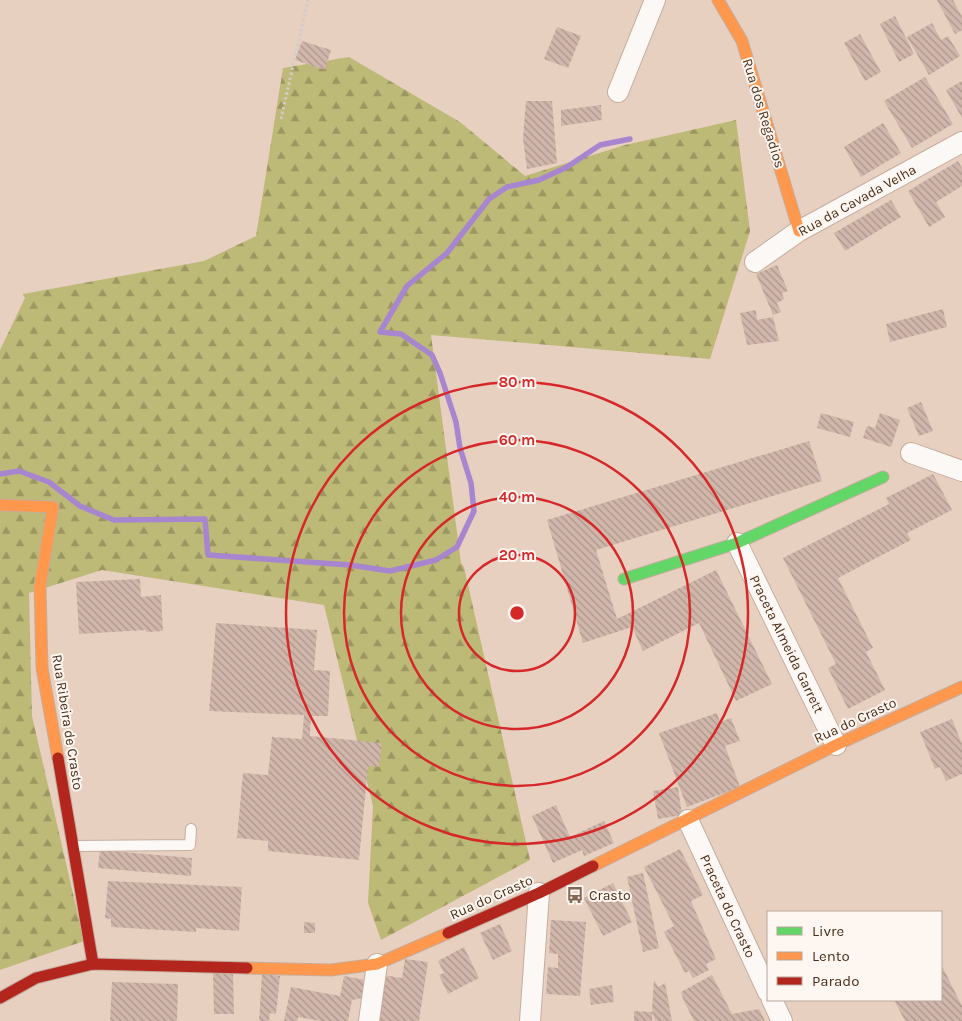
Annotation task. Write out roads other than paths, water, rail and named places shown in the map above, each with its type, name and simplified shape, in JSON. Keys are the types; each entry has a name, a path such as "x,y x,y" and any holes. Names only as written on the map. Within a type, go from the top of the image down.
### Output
{"street":[{"path":"618,92 655,0"},
{"name":"Rua dos Regadios","path":"718,0 742,40 799,231"},
{"name":"Rua da Cavada Velha","path":"755,262 799,231 962,142"},
{"path":"910,453 962,471"},
{"path":"624,579 738,543 883,477"},
{"name":"Rua Ribeira de Crasto","path":"0,504 54,506 40,586 42,668 92,964"},
{"name":"Praceta Almeida Garrett","path":"738,543 836,745"},
{"name":"Rua do Crasto","path":"0,998 36,978 92,964 331,970 377,964 538,893 836,745 962,687"},
{"name":"Praceta do Crasto","path":"688,820 767,990"},
{"path":"530,1021 538,893"},
{"path":"369,1021 377,964"},
{"path":"772,1001 782,1021"}],"lane":[{"path":"73,846 190,845 191,829"}],"waterway":[{"path":"0,474 19,471 49,482 80,506 114,520 205,519 208,555 350,565 390,571 436,560 457,547 474,511 471,483 460,448 456,422 432,355 401,334 380,332 407,286 447,253 489,199 507,187 539,180 567,167 600,145 630,139"}],"place":[{"name":"Crasto","path":"575,895"}]}
